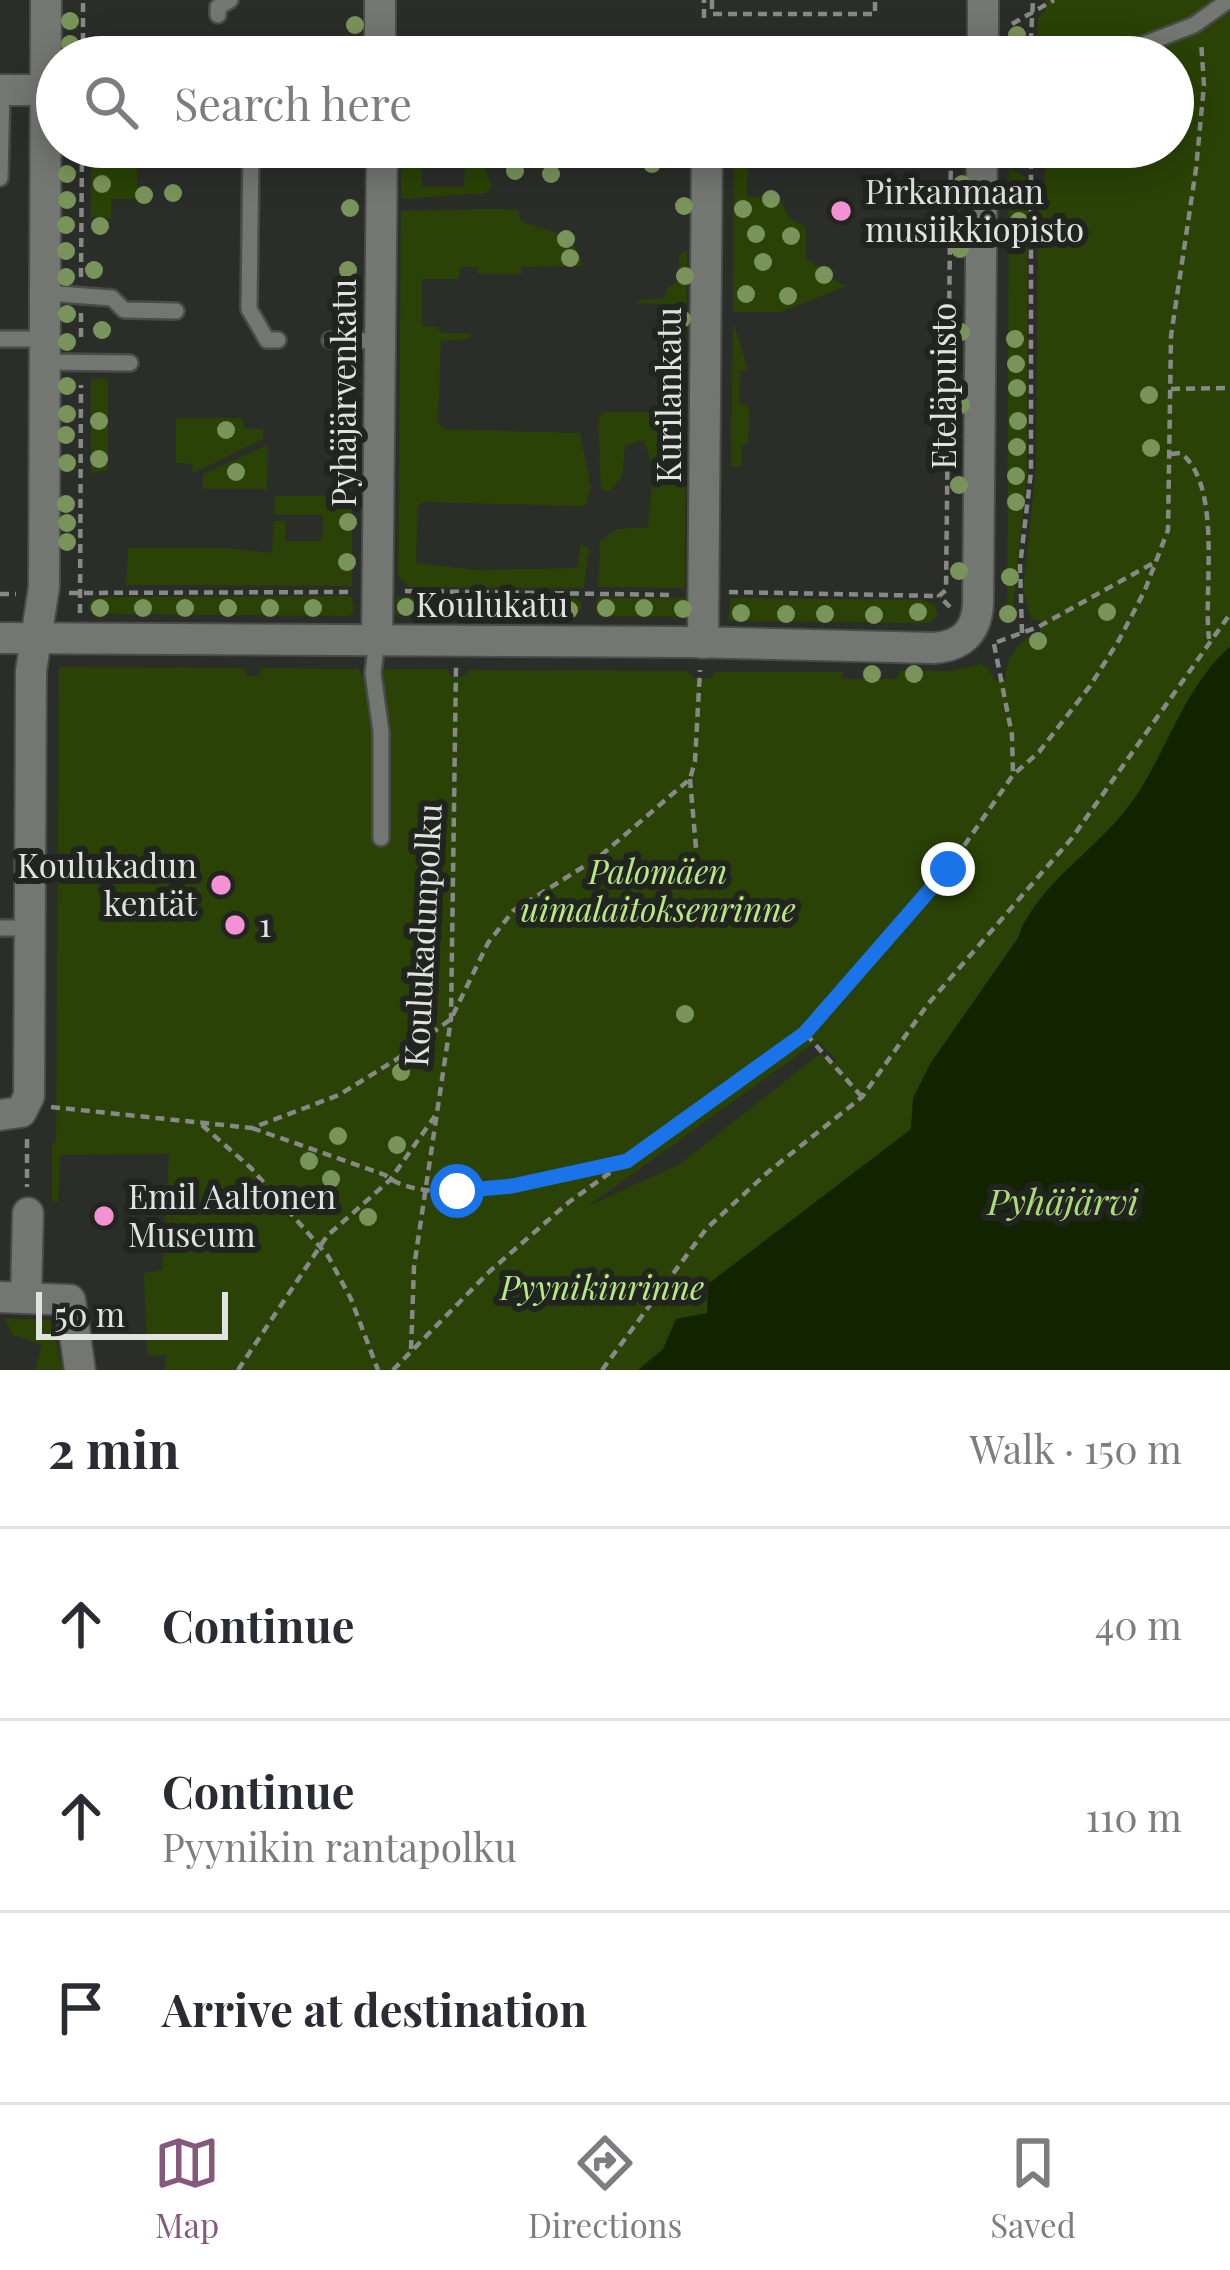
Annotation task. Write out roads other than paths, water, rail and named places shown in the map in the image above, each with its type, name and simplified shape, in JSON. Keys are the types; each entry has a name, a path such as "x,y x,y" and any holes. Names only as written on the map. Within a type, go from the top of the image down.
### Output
{"street":[{"path":"46,0 48,36"},
{"path":"380,0 380,36"},
{"path":"1,90 36,90"},
{"path":"20,1115 15,928 31,671 43,594 49,168"},
{"name":"Pyhäjärvenkatu","path":"377,640 382,168"},
{"name":"Kurilankatu","path":"702,654 707,168"},
{"name":"Eteläpuisto","path":"975,626 982,168"},
{"name":"Koulukatu","path":"0,638 377,640 702,654 939,648 965,638 975,626"},
{"path":"27,1198 13,1297 70,1300 80,1370"}],"lane":[{"path":"218,15 218,7 230,0"},
{"path":"1166,36 1194,25 1229,0"},
{"path":"0,178 1,90"},
{"path":"251,168 250,309 267,340 278,340"},
{"path":"45,293 112,298 124,310 176,310"},
{"path":"0,339 45,351 130,363"},
{"path":"330,340 380,341"},
{"path":"377,640 373,673 381,732 381,838"}],"water":[{"name":"Pyhäjärvi","path":"1230,647 1230,1370 638,1370 663,1349 676,1319 707,1313 708,1284 911,1129 913,1098 930,1064 1038,902 1125,811 1199,683"}],"place":[{"name":"Pirkanmaan musiikkiopisto","path":"841,211"},
{"name":"Koulukadun kentät","path":"221,885"},
{"name":"1","path":"235,925"},
{"name":"Emil Aaltonen Museum","path":"104,1216"}],"park label":[{"name":"Palomäen uimalaitoksenrinne","path":"658,891"},
{"name":"Pyynikinrinne","path":"602,1288"}]}
